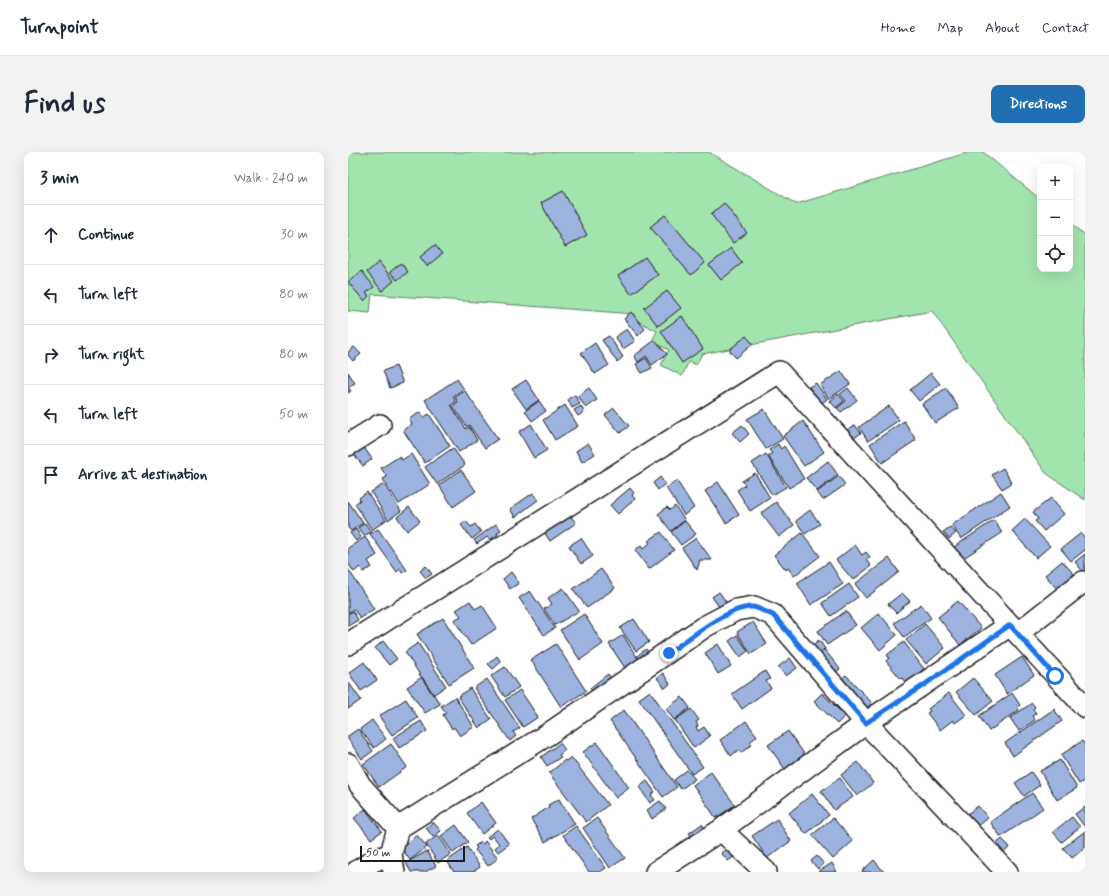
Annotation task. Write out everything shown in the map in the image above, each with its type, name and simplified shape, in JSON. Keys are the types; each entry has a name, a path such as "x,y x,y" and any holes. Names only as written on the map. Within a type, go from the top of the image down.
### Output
{"street":[{"path":"348,644 779,372 1085,707"},
{"path":"348,446 380,425"},
{"path":"656,872 721,830 866,723 1014,629 1083,582"},
{"path":"398,828 553,731 704,628 736,610 754,607 773,615 866,723 1007,872"},
{"path":"348,764 360,785 398,828 393,863 373,861 356,872"},
{"path":"721,830 766,872"}],"green space":[{"path":"348,152 709,152 796,204 970,152 983,152 1037,197 1037,272 1073,272 1073,225 1085,235 1085,500 1046,473 932,311 702,354 696,365 689,361 682,376 661,365 669,350 652,341 657,331 634,319 634,314 372,294 370,313 348,311"}],"building":[{"path":"563,191 587,235 565,247 541,203"},
{"path":"724,203 747,233 733,243 711,214"},
{"path":"665,215 705,263 691,275 650,227"},
{"path":"435,245 442,254 427,266 420,257"},
{"path":"731,248 742,263 721,280 709,265"},
{"path":"645,257 658,275 631,294 618,276"},
{"path":"379,262 394,281 382,291 367,272"},
{"path":"401,263 408,272 397,280 390,272"},
{"path":"362,271 374,287 366,293 369,296 364,301 348,282"},
{"path":"667,291 681,308 658,326 644,308"},
{"path":"631,312 645,329 638,336 624,319"},
{"path":"682,316 703,349 682,363 661,331"},
{"path":"627,329 635,341 623,349 615,337"},
{"path":"609,336 623,357 617,362 602,340"},
{"path":"746,336 753,344 736,358 729,350"},
{"path":"655,340 667,354 652,365 646,356 638,362 634,356"},
{"path":"595,343 609,365 595,374 581,353"},
{"path":"354,347 361,354 353,361 348,355 348,352"},
{"path":"646,358 652,368 642,373 636,364"},
{"path":"396,366 403,383 390,388 383,371"},
{"path":"841,371 850,384 829,399 820,385"},
{"path":"348,372 355,383 348,387"},
{"path":"931,373 940,384 919,401 910,390"},
{"path":"457,379 464,389 453,396 456,402 451,405 466,429 469,427 477,440 459,452 425,400"},
{"path":"526,380 539,400 526,409 512,389"},
{"path":"816,383 827,399 821,404 809,387"},
{"path":"589,388 597,400 586,408 578,396"},
{"path":"848,388 857,400 841,412 837,408 846,401 840,394"},
{"path":"946,388 959,408 935,423 922,404"},
{"path":"465,391 498,439 485,448 469,425 467,427 453,406 458,402 455,397"},
{"path":"838,394 844,401 836,408 830,401"},
{"path":"575,395 580,404 572,408 568,399"},
{"path":"539,401 546,411 532,421 525,411"},
{"path":"565,405 578,426 555,440 543,420"},
{"path":"581,406 584,412 578,416 574,410"},
{"path":"889,406 899,420 868,441 859,427"},
{"path":"614,408 629,426 620,433 605,415"},
{"path":"764,409 783,439 766,449 747,419"},
{"path":"420,412 423,418 429,414 450,446 425,463 403,430 412,424 409,419"},
{"path":"803,421 824,452 804,466 783,436"},
{"path":"904,421 916,440 882,463 870,444"},
{"path":"531,424 547,450 534,458 519,432"},
{"path":"742,425 749,434 740,442 732,433"},
{"path":"855,425 861,433 850,441 844,432"},
{"path":"361,443 372,459 363,466 351,450"},
{"path":"588,443 595,454 582,462 576,451"},
{"path":"778,444 781,449 784,446 804,479 789,488 768,456 772,453 769,450"},
{"path":"453,448 465,465 437,484 425,467"},
{"path":"411,454 430,484 399,504 383,479 387,477 381,468 400,456 402,460"},
{"path":"766,454 786,487 772,495 752,463"},
{"path":"828,461 838,475 817,491 806,478"},
{"path":"1003,468 1012,483 1002,489 992,475"},
{"path":"461,470 476,491 453,507 439,485"},
{"path":"755,473 770,498 750,511 737,490 745,485 742,481"},
{"path":"839,476 845,485 823,500 817,492"},
{"path":"660,477 665,484 658,490 653,483"},
{"path":"677,481 694,508 684,515 666,488"},
{"path":"718,482 739,515 726,523 705,491"},
{"path":"384,484 401,511 388,520 371,492"},
{"path":"630,488 634,493 632,495 635,499 618,514 610,505"},
{"path":"367,492 386,520 372,530 355,504 360,500 359,498"},
{"path":"1001,492 1010,506 961,539 952,525"},
{"path":"533,493 538,500 515,517 510,509"},
{"path":"1051,498 1064,514 1044,531 1035,521 1038,519 1033,512"},
{"path":"348,501 363,523 351,531 348,528"},
{"path":"776,502 794,525 779,537 761,513"},
{"path":"675,506 685,520 671,531 658,514 667,507 670,510"},
{"path":"409,507 420,521 407,531 397,517"},
{"path":"810,510 820,524 805,534 796,521"},
{"path":"569,514 576,523 550,541 544,532"},
{"path":"1025,519 1050,546 1036,558 1012,531"},
{"path":"994,520 1002,533 962,559 954,547"},
{"path":"466,521 471,527 475,524 481,532 472,539 461,525"},
{"path":"685,521 696,534 681,545 671,532"},
{"path":"365,523 371,532 364,536 358,528"},
{"path":"496,524 501,530 497,533 498,534 490,540 487,537 477,544 474,540"},
{"path":"950,527 956,533 949,539 943,532"},
{"path":"356,529 361,537 356,541 350,533"},
{"path":"378,529 407,570 402,573 400,569 397,572 370,534"},
{"path":"661,532 674,550 649,569 635,550 641,546 643,549 650,543 648,541"},
{"path":"802,533 820,556 794,576 788,568 786,570 774,555"},
{"path":"1081,533 1085,538 1085,550 1071,561 1061,549"},
{"path":"365,537 377,555 368,561 372,567 363,572 360,567 354,572 348,563 348,548"},
{"path":"581,538 593,556 581,564 569,546"},
{"path":"696,538 712,560 700,560 697,570 682,548"},
{"path":"855,545 862,555 866,552 870,557 866,560 871,566 853,580 836,560"},
{"path":"1085,554 1085,574 1075,562"},
{"path":"889,558 899,572 866,598 855,584"},
{"path":"1062,561 1074,574 1057,589 1045,575"},
{"path":"829,562 843,584 811,605 797,583"},
{"path":"426,566 432,574 426,578 420,571"},
{"path":"348,569 374,609 360,618 354,609 348,613"},
{"path":"601,569 615,588 587,608 573,589"},
{"path":"511,572 519,583 510,589 503,579"},
{"path":"849,584 858,597 831,616 822,603"},
{"path":"563,588 579,611 555,625 544,609 552,604 548,598"},
{"path":"530,591 555,628 544,635 519,598"},
{"path":"719,592 727,603 720,608 712,597"},
{"path":"902,593 910,601 896,613 888,604"},
{"path":"470,601 475,609 482,605 497,628 471,645 454,620 461,616 456,610"},
{"path":"958,601 981,628 960,645 938,617"},
{"path":"921,604 931,618 904,637 894,623"},
{"path":"353,611 358,620 348,626 348,614"},
{"path":"846,611 856,625 827,645 818,631"},
{"path":"879,613 897,635 880,650 861,628"},
{"path":"584,614 603,644 580,660 560,630"},
{"path":"443,618 474,668 449,684 417,634"},
{"path":"634,619 649,642 636,651 620,628"},
{"path":"753,622 767,644 751,654 737,632"},
{"path":"925,624 945,648 926,664 906,640"},
{"path":"623,635 638,659 625,668 609,644"},
{"path":"737,635 748,651 740,657 729,641"},
{"path":"819,640 825,649 815,657 809,648"},
{"path":"383,641 397,659 389,665 375,648"},
{"path":"904,642 924,669 906,683 886,661 889,658 887,655"},
{"path":"418,643 446,686 433,695 405,652"},
{"path":"556,644 586,691 561,707 531,660"},
{"path":"718,644 731,666 718,674 705,653"},
{"path":"646,649 650,655 641,661 637,656"},
{"path":"824,649 840,669 831,676 816,657"},
{"path":"497,656 501,662 493,669 488,664"},
{"path":"1022,657 1034,675 1007,694 995,675"},
{"path":"790,658 797,668 786,676 778,667"},
{"path":"364,662 377,680 361,691 349,673"},
{"path":"505,667 519,687 505,697 491,676"},
{"path":"765,671 770,679 766,681 771,688 742,709 732,694"},
{"path":"663,673 670,684 665,688 657,678"},
{"path":"608,674 613,681 595,695 590,688"},
{"path":"846,675 872,703 863,711 837,683"},
{"path":"422,677 440,704 425,713 407,687"},
{"path":"973,678 993,701 976,715 956,692"},
{"path":"487,679 520,728 513,732 516,736 510,741 474,688"},
{"path":"349,683 361,700 348,709 348,684"},
{"path":"470,688 491,719 479,728 458,697"},
{"path":"520,690 538,717 523,727 505,700"},
{"path":"650,691 703,767 692,774 639,699"},
{"path":"822,693 845,716 837,724 814,701"},
{"path":"949,693 966,715 955,723 953,720 940,730 927,713 930,711 928,709"},
{"path":"1012,693 1020,705 1017,707 1019,710 989,731 979,716"},
{"path":"455,697 474,727 460,736 454,727 452,729 443,715 446,713 441,706"},
{"path":"682,697 690,708 674,720 666,709"},
{"path":"406,699 418,718 392,735 379,716"},
{"path":"1032,703 1035,707 1033,709 1036,713 1032,716 1035,720 1019,731 1010,718"},
{"path":"691,709 699,720 696,722 698,731 704,727 710,736 694,748 675,720"},
{"path":"1054,709 1062,721 1013,756 1005,743"},
{"path":"624,710 677,787 663,797 610,721"},
{"path":"372,720 386,739 374,748 360,729"},
{"path":"421,721 427,731 399,748 393,738"},
{"path":"746,721 757,736 750,742 752,744 741,753 738,750 731,756 720,740"},
{"path":"358,729 373,751 362,759 348,739 348,736"},
{"path":"788,731 807,758 787,772 768,745"},
{"path":"1082,741 1085,745 1085,780 1079,784 1061,755"},
{"path":"597,742 629,788 616,798 583,752"},
{"path":"560,743 565,750 559,755 561,757 547,766 541,757"},
{"path":"391,744 407,767 379,787 363,764"},
{"path":"571,757 608,805 586,822 549,773"},
{"path":"1060,760 1077,788 1057,800 1040,771"},
{"path":"858,762 873,783 857,796 841,775"},
{"path":"687,770 695,779 681,789 674,780"},
{"path":"711,772 735,805 716,818 693,785"},
{"path":"1031,772 1040,785 1024,796 1015,783"},
{"path":"840,778 853,797 834,810 821,791"},
{"path":"647,781 655,792 651,795 655,800 650,803 639,787"},
{"path":"1032,793 1043,808 1001,837 990,822"},
{"path":"812,794 829,815 806,834 789,813"},
{"path":"559,799 575,824 545,842 531,819 549,807 548,805"},
{"path":"660,801 666,809 652,819 647,810"},
{"path":"481,802 496,823 482,834 467,813"},
{"path":"978,806 988,818 976,828 966,815"},
{"path":"1085,807 1085,827 1075,814"},
{"path":"365,809 382,831 371,839 354,818"},
{"path":"1072,817 1080,827 1062,842 1053,832"},
{"path":"597,818 625,858 610,868 583,828"},
{"path":"833,818 853,841 833,859 812,835"},
{"path":"777,819 791,841 767,858 752,836"},
{"path":"433,822 441,831 433,837 426,828"},
{"path":"702,824 705,829 692,838 689,833"},
{"path":"456,825 468,842 453,853 441,836"},
{"path":"576,826 606,868 600,872 589,872 563,835"},
{"path":"498,829 509,844 498,852 495,848 499,844 493,836 489,839 487,837"},
{"path":"1085,831 1085,848 1072,858 1063,848"},
{"path":"417,835 427,847 410,860 401,848"},
{"path":"438,835 451,854 438,863 426,844"},
{"path":"1002,839 1010,847 1002,854 994,846"},
{"path":"485,841 498,858 488,866 475,850 477,848 475,846 481,842 483,844"},
{"path":"467,847 480,867 473,872 454,872 447,861"},
{"path":"727,847 735,856 728,861 721,853"},
{"path":"427,851 436,866 425,872 411,872 406,863"},
{"path":"817,856 824,864 818,869 811,861"},
{"path":"874,860 884,872 862,871"},
{"path":"832,863 837,872 818,872"}],"route":[{"path":"669,653 704,628 736,610 754,607 773,615 866,723 924,685 1010,625 1055,676"}]}
